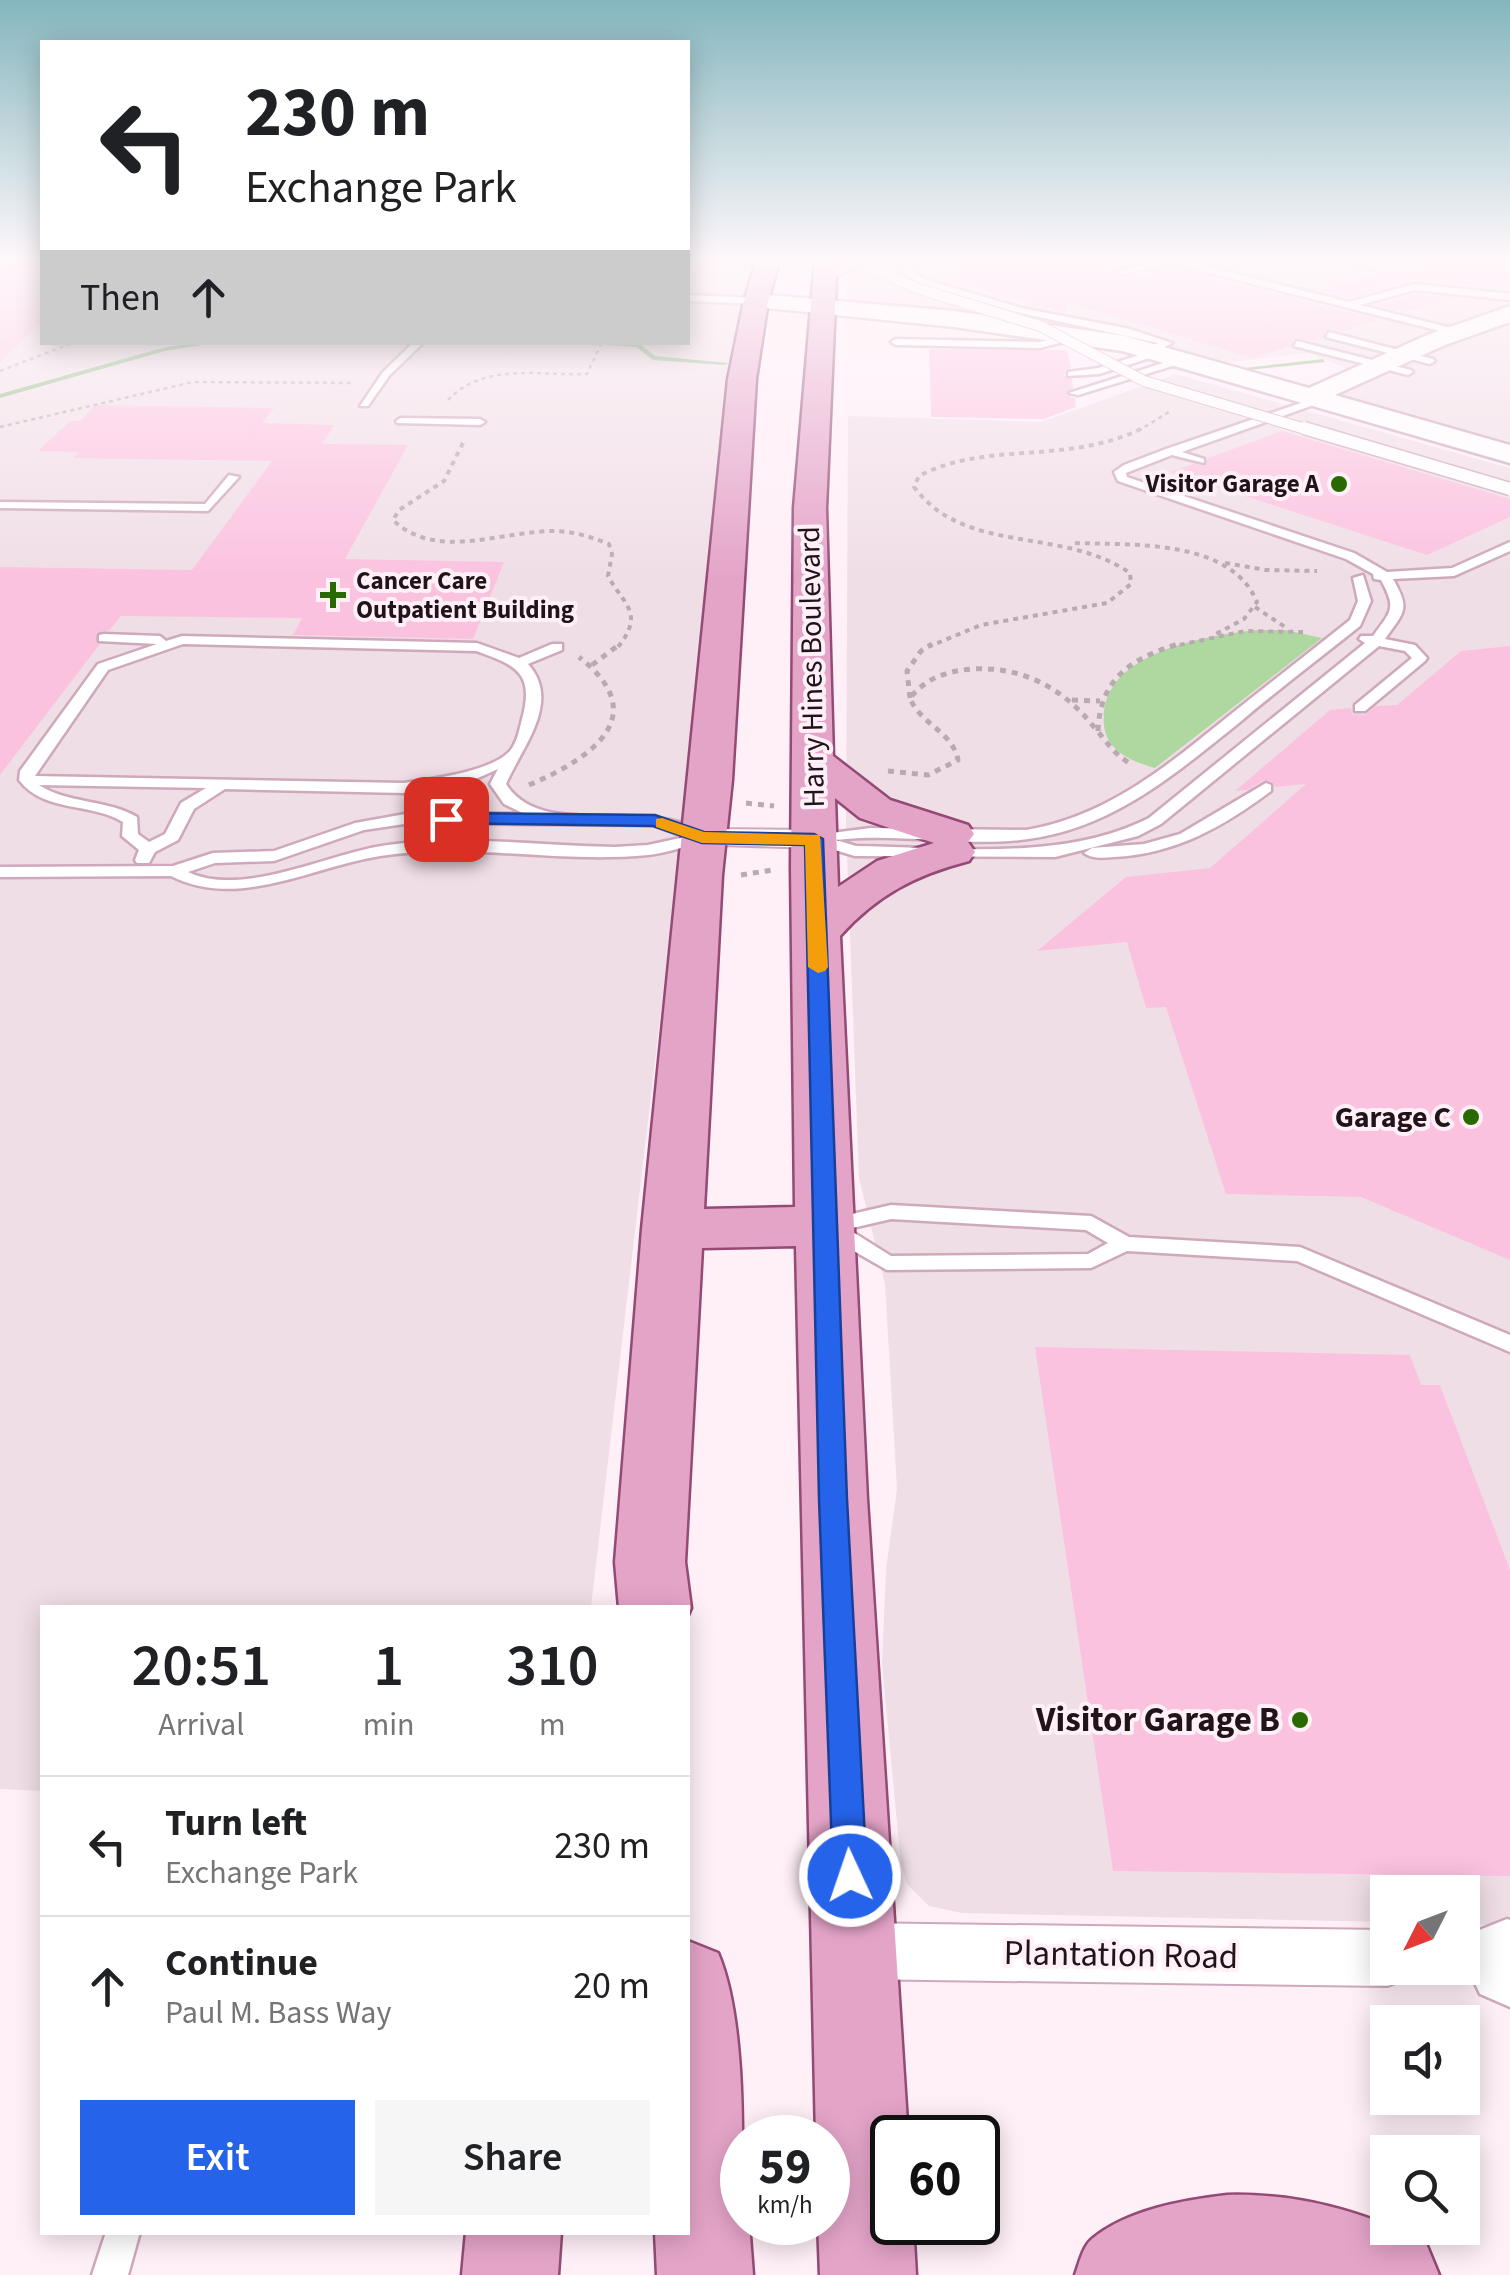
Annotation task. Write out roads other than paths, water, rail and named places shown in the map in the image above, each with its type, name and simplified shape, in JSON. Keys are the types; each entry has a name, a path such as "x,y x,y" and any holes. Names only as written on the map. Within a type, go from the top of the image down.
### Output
{"main road":[{"path":"646,1592 671,1229 716,857 710,792 744,365"},
{"name":"Harry Hines Boulevard","path":"819,365 810,508 814,839 833,1499 868,2275"},
{"path":"732,508 810,508"},
{"path":"812,760 875,809 952,843"},
{"path":"817,933 853,893 878,876 952,843"},
{"path":"671,1229 828,1226"},
{"path":"690,2017 705,2275"},
{"path":"510,2275 514,2235"},
{"path":"1123,2275 1169,2252 1240,2242 1309,2246 1368,2263 1391,2275"}],"street":[{"path":"1192,365 1510,454"},
{"path":"1318,400 1346,398 1402,365"},
{"path":"716,857 814,839"},
{"name":"Plantation Road","path":"854,1951 1370,1958"}],"lane":[{"path":"364,404 395,365"},
{"path":"1114,365 1144,381 1510,489"},
{"path":"1071,374 1120,365"},
{"path":"1074,392 1137,365"},
{"path":"1055,852 1132,833 1155,821 1377,640 1398,611 1398,598 1385,576 1350,556 1122,479 1120,472 1128,467 1318,400"},
{"path":"401,421 480,422"},
{"path":"1170,451 1200,461"},
{"path":"0,505 208,508 233,477"},
{"path":"1297,541 1359,578 1454,572 1510,546"},
{"path":"814,839 856,850 952,843 1026,835 1110,812 1163,776 1337,636 1364,610 1366,599 1359,578"},
{"path":"1337,636 1410,648 1420,658 1360,708"},
{"path":"128,656 101,643 182,640 477,647 517,664 536,682 521,745 508,759 498,784 502,793 524,810 551,820"},
{"path":"26,780 28,771 104,668 128,656 182,640"},
{"path":"517,664 557,646"},
{"path":"26,780 432,786 464,779 508,759"},
{"path":"26,780 37,793 52,798 119,810 131,820 130,836 148,849"},
{"path":"138,871 148,849 172,837 187,806 224,785"},
{"path":"952,843 1055,852 1128,852 1182,843 1224,821 1266,788"},
{"path":"0,872 174,871 212,858 274,856 385,820 655,820 716,857"},
{"path":"174,871 198,882 239,883 274,879 379,851 649,850 716,857"},
{"path":"828,1226 891,1212 912,1212 1091,1223 1124,1244 1300,1254 1510,1344"},
{"path":"828,1226 887,1262 1091,1261 1124,1244"},
{"path":"110,2275 123,2235"}],"waterway":[{"path":"0,396 108,365"},
{"path":"1239,369 1279,365"}],"place":[{"name":"Visitor Garage A","path":"1339,484"},
{"name":"Cancer Care Outpatient Building","path":"333,595"},
{"name":"Garage C","path":"1471,1117"},
{"name":"Visitor Garage B","path":"1300,1720"}]}
